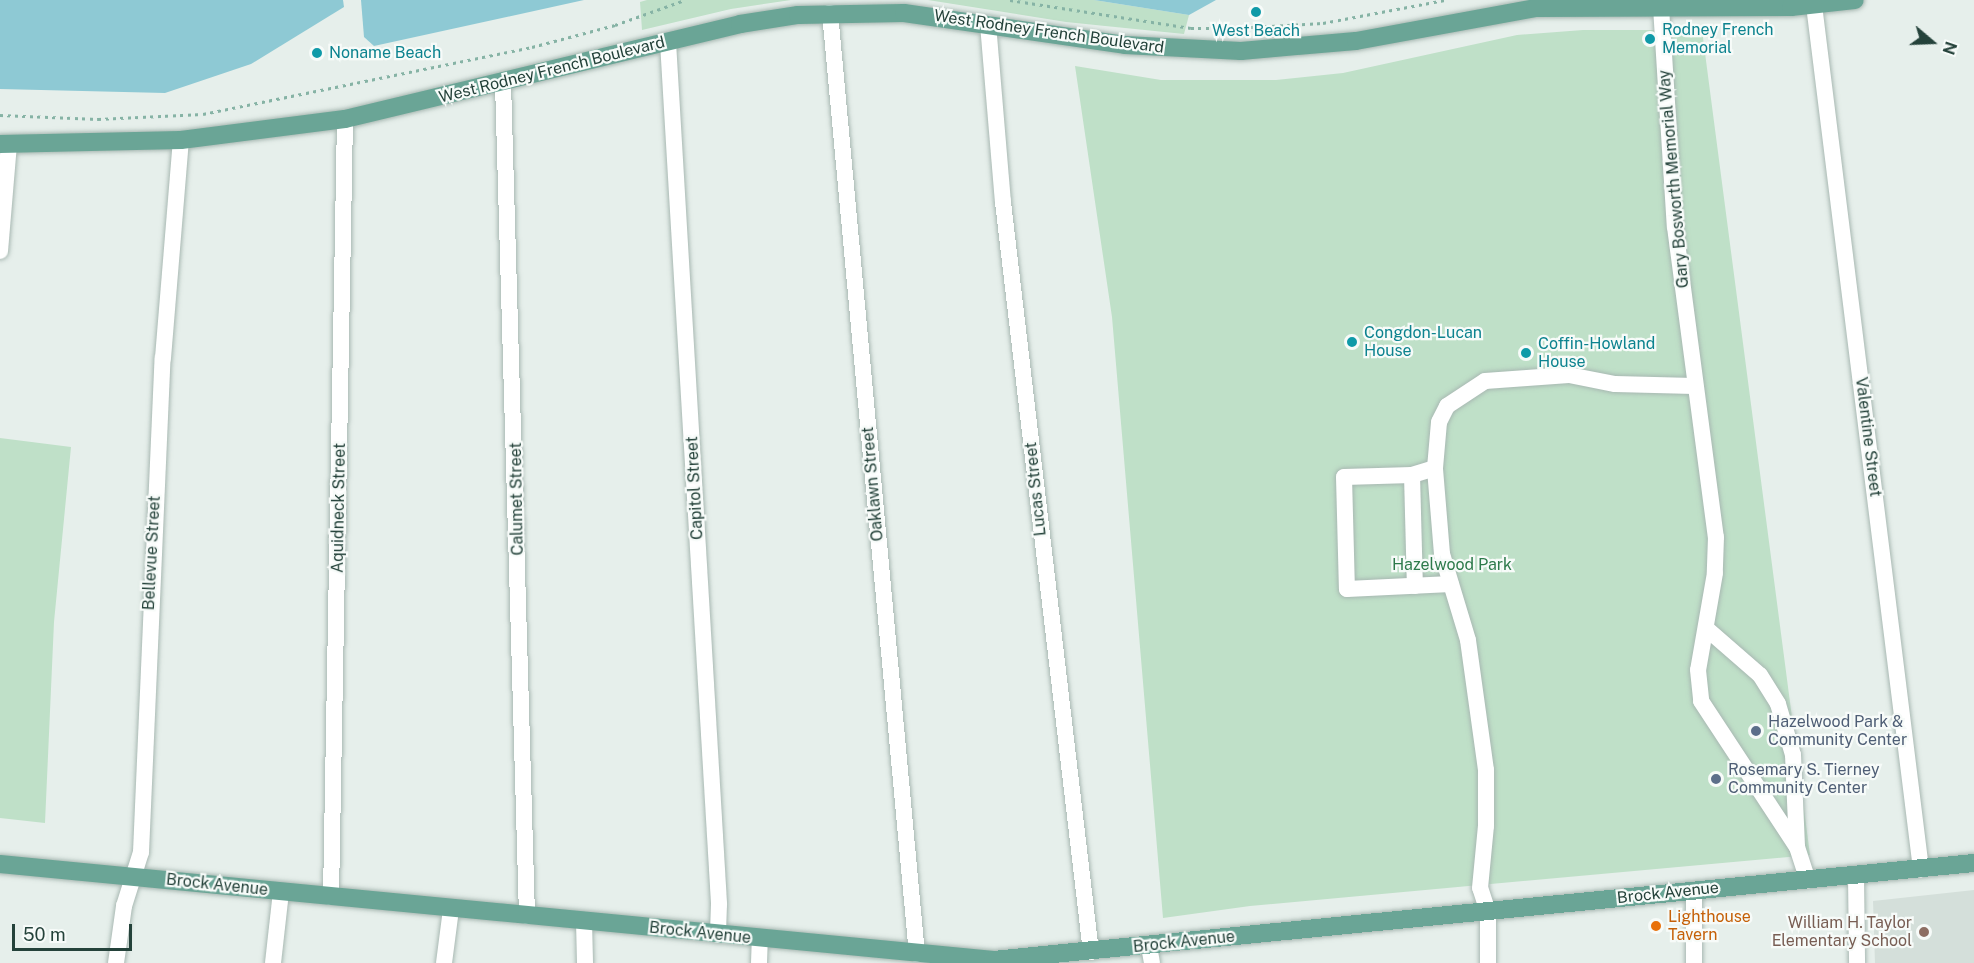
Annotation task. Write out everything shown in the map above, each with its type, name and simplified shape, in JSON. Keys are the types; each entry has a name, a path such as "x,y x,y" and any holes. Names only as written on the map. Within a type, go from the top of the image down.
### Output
{"main road":[{"name":"West Rodney French Boulevard","path":"4,144 181,140 345,119 759,20 831,13 904,13 1148,48 1252,51 1356,41 1535,8 1814,5 1855,0"},
{"name":"Brock Avenue","path":"0,864 993,961 1091,952 1150,955 1488,912 1974,864"}],"street":[{"name":"Valentine Street","path":"1814,5 1921,869"},
{"name":"Gary Bosworth Memorial Way","path":"1661,7 1675,228 1694,386 1716,537 1707,629 1698,670 1701,701 1797,847 1808,880"},
{"name":"Oaklawn Street","path":"831,13 916,954"},
{"name":"Lucas Street","path":"988,24 1003,202 1091,952"},
{"name":"Capitol Street","path":"668,42 719,892 718,935"},
{"name":"Calumet Street","path":"503,83 527,916"},
{"name":"Aquidneck Street","path":"331,897 345,119"},
{"name":"Bellevue Street","path":"116,963 124,906 141,852 156,473 181,140"},
{"path":"0,251 4,144"},
{"path":"1488,963 1488,912 1479,888 1486,826 1486,770 1468,640 1442,554 1435,468 1439,422 1447,406 1485,381 1569,375 1615,384 1694,386"},
{"path":"1435,468 1412,475 1344,477 1347,589 1451,584"},
{"path":"1412,475 1415,586"},
{"name":"Gary Bosworth Memorial Way","path":"1707,629 1760,675 1778,704 1793,755 1797,847"},
{"path":"1856,876 1857,963"},
{"path":"1694,891 1694,963"},
{"path":"273,963 281,892"},
{"path":"444,963 451,909"},
{"path":"584,921 585,963"},
{"path":"759,963 760,939"}],"path":[{"path":"0,115 98,118 203,114 532,47 615,25 685,0"},
{"path":"1010,0 1191,28 1323,23 1445,0"}],"shaded area":[{"name":"William H. Taylor Elementary School","path":"1974,890 1974,963 1875,963 1873,901"}],"green space":[{"path":"647,0 791,0 731,9 642,30 640,2"},
{"path":"928,0 1094,0 1189,15 1184,34 1066,22"},
{"name":"Hazelwood Park","path":"1583,30 1702,30 1810,855 1250,906 1163,918 1112,317 1075,66 1161,80 1276,80 1343,73 1517,35"},
{"path":"0,438 71,447 54,622 45,823 0,818"}],"water":[{"path":"0,0 343,0 344,7 251,64 165,93 0,89"},
{"path":"361,0 584,0 374,46 364,37"},
{"path":"1094,0 1216,0 1189,15"}],"place":[{"name":"West Beach","path":"1256,12"},
{"name":"Rodney French Memorial","path":"1650,39"},
{"name":"Noname Beach","path":"317,53"},
{"name":"Congdon-Lucan House","path":"1352,342"},
{"name":"Coffin-Howland House","path":"1526,353"},
{"name":"Hazelwood Park & Community Center","path":"1756,731"},
{"name":"Rosemary S. Tierney Community Center","path":"1716,779"},
{"name":"Lighthouse Tavern","path":"1656,926"},
{"name":"William H. Taylor Elementary School","path":"1924,932"}]}
